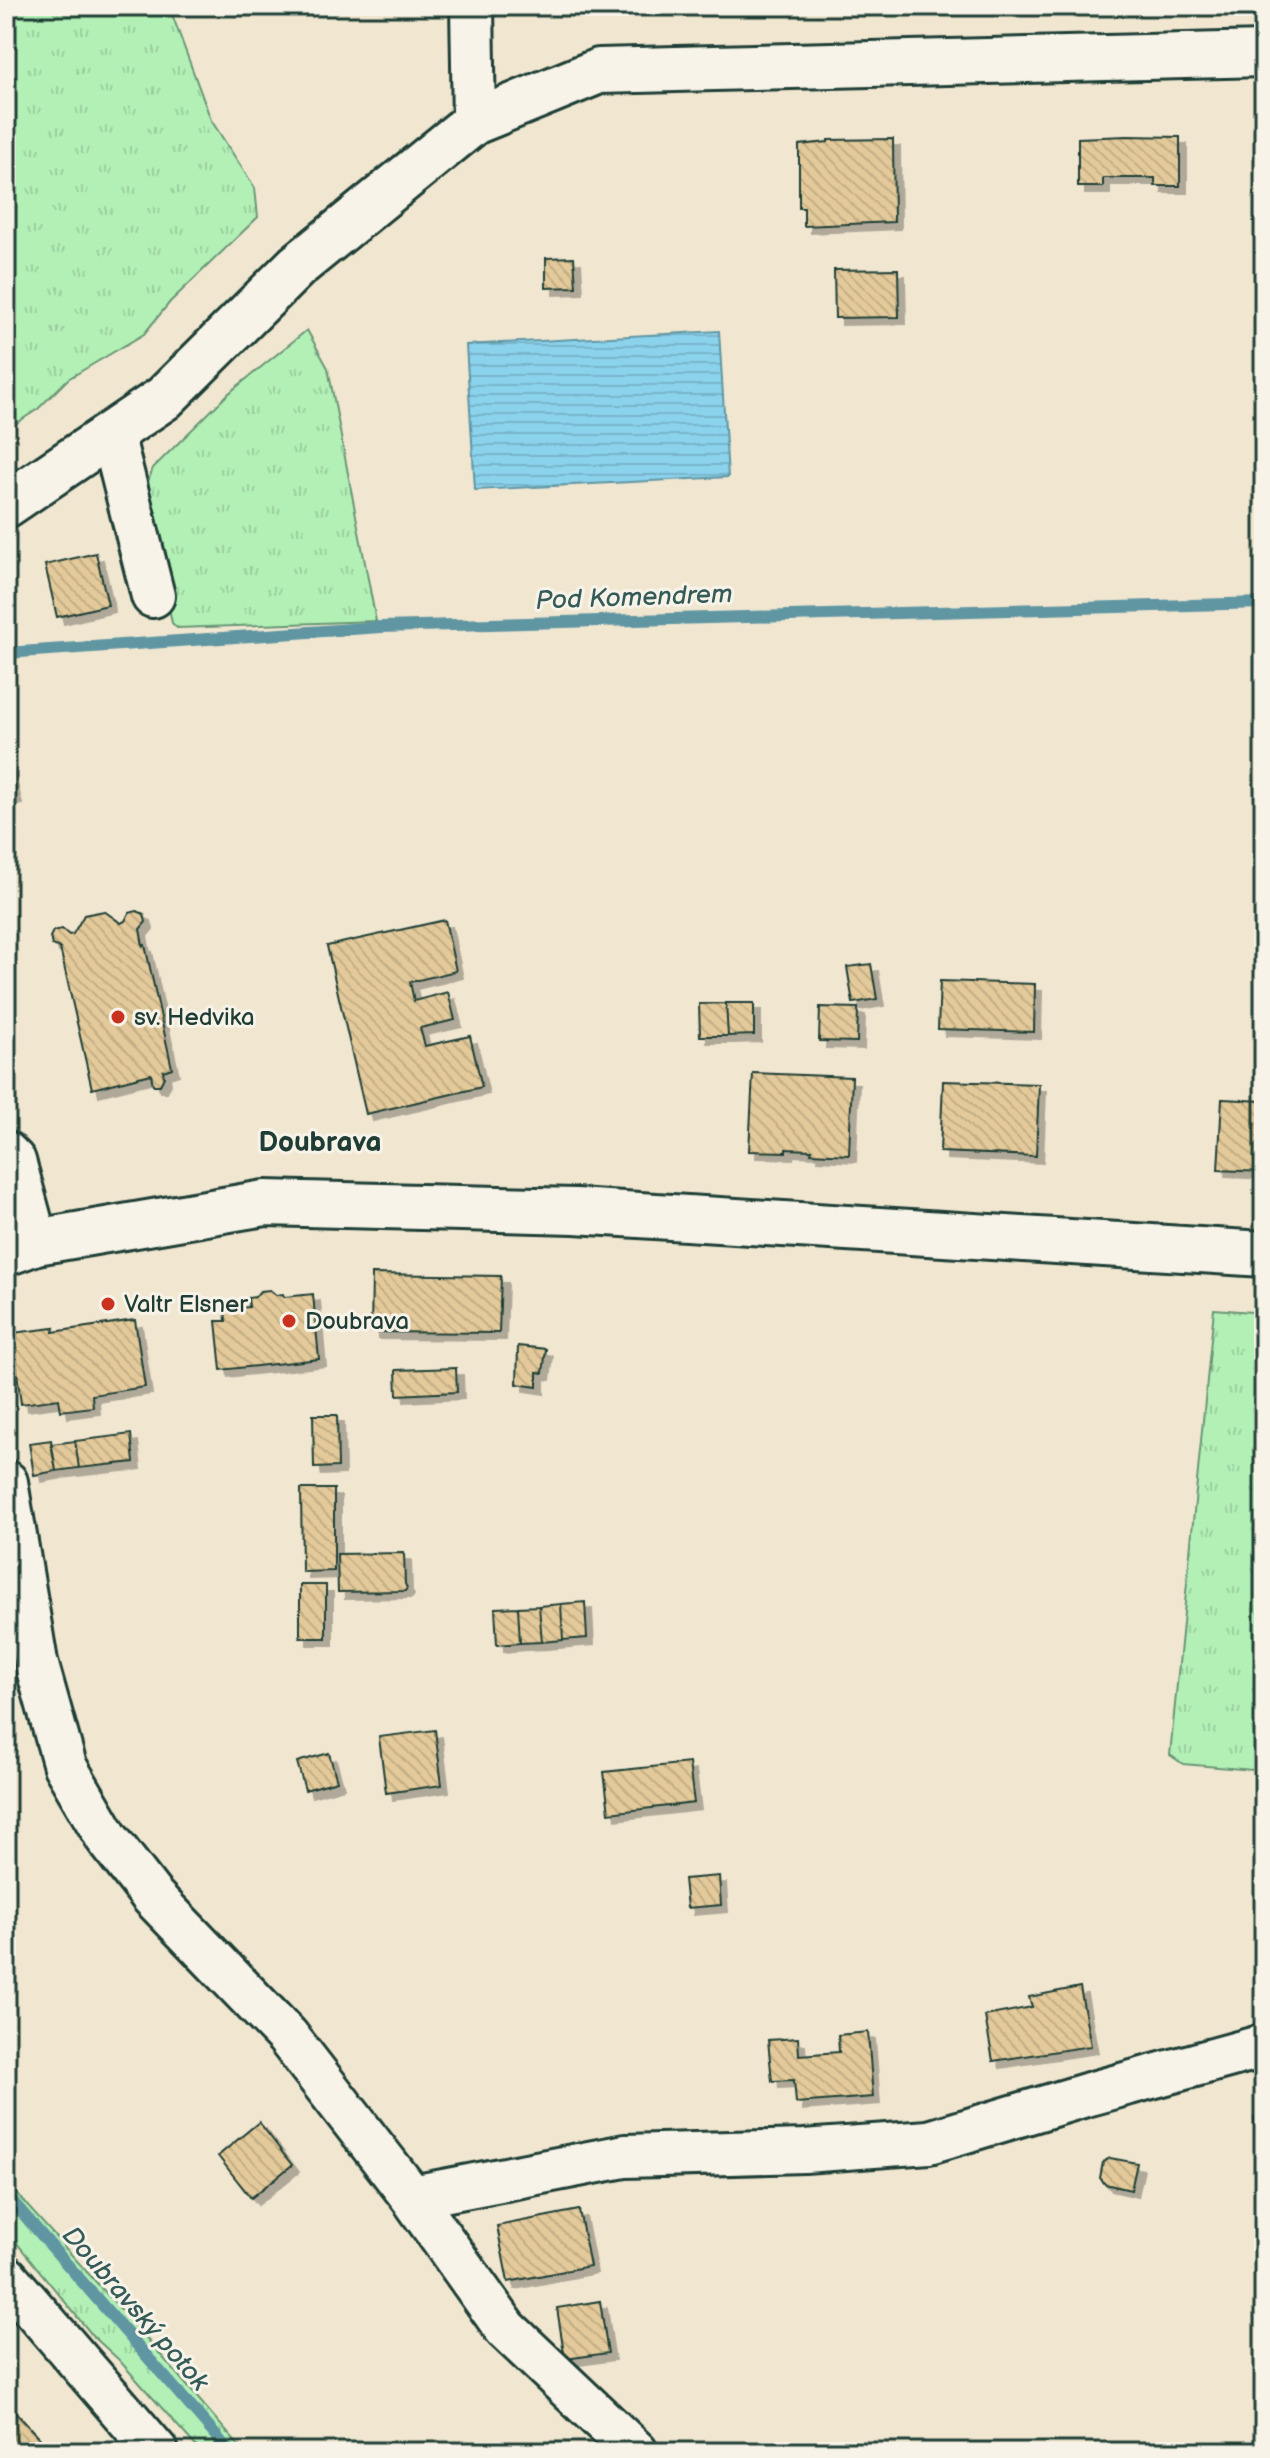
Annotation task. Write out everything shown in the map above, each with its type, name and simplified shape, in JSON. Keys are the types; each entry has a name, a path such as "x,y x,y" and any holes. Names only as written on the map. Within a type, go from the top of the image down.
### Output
{"street":[{"path":"472,6 474,122"},
{"path":"6,505 164,398 297,266 474,122 599,71 1264,54"},
{"path":"112,433 153,596"},
{"path":"6,1153 14,1161 21,1248 265,1203 575,1211 1264,1254"},
{"path":"6,1482 36,1662 65,1766 107,1838 152,1896 287,2036 412,2197 506,2329 636,2452"},
{"path":"412,2197 625,2156 804,2151 929,2142 1264,2046"},
{"path":"6,2277 157,2452"}],"green space":[{"path":"6,6 169,6 211,120 255,188 258,217 170,302 144,334 68,379 38,409 6,430"},
{"path":"307,330 328,368 376,621 177,628 172,623 145,490 153,468 229,393"},
{"path":"1214,1309 1264,1313 1264,1771 1183,1764 1170,1755"},
{"path":"6,1546 28,1677 6,1688"},
{"path":"6,2182 244,2452 201,2452 119,2360 93,2336 6,2230"}],"water":[{"path":"719,331 728,477 475,490 466,345"}],"building":[{"path":"1180,137 1180,186 1155,186 1155,178 1103,178 1103,187 1078,187 1078,138"},
{"path":"893,139 894,222 804,226 804,208 799,208 799,145 828,140"},
{"path":"574,257 576,287 546,288 546,258"},
{"path":"898,269 899,317 835,318 834,270"},
{"path":"96,553 108,605 57,617 45,565"},
{"path":"6,759 15,797 6,799"},
{"name":"sv. Hedvika","path":"104,911 121,923 129,913 137,911 144,914 146,922 140,929 143,946 172,1068 163,1071 160,1085 153,1085 151,1074 92,1089 60,948 52,945 50,937 53,931 62,929 69,935 73,934 84,915"},
{"path":"445,920 456,971 410,982 414,1001 448,992 455,1020 420,1028 425,1046 470,1036 482,1087 366,1114 327,946"},
{"path":"871,964 877,999 853,1003 847,967"},
{"path":"940,981 1035,984 1034,1032 938,1029"},
{"path":"726,1003 728,1036 700,1036 699,1004"},
{"path":"726,1003 754,1003 754,1035 728,1036"},
{"path":"820,1007 858,1008 857,1042 819,1041"},
{"path":"753,1073 852,1077 849,1155 811,1153 812,1150 749,1151"},
{"path":"943,1081 1039,1084 1036,1156 940,1152"},
{"path":"1222,1099 1264,1101 1264,1172 1218,1170"},
{"path":"372,1274 501,1276 499,1333 371,1332"},
{"path":"270,1290 284,1297 313,1294 319,1359 221,1370 216,1321 226,1321 225,1309 249,1307 248,1298 255,1297 260,1291"},
{"path":"135,1320 145,1387 92,1395 93,1407 61,1411 59,1399 21,1404 12,1333 54,1328 53,1332"},
{"path":"518,1346 546,1349 543,1373 537,1372 537,1387 517,1384"},
{"path":"456,1368 457,1392 397,1395 396,1370"},
{"path":"313,1415 337,1415 338,1467 314,1468"},
{"path":"131,1434 134,1462 79,1468 75,1441"},
{"path":"51,1440 56,1471 34,1475 29,1443"},
{"path":"75,1441 79,1468 56,1471 51,1444"},
{"path":"301,1489 334,1489 334,1571 302,1572"},
{"path":"404,1553 405,1591 338,1592 337,1554"},
{"path":"300,1585 326,1585 326,1638 300,1638"},
{"path":"585,1602 587,1638 563,1640 561,1604"},
{"path":"561,1604 563,1640 542,1642 539,1606"},
{"path":"539,1606 542,1642 520,1643 518,1607"},
{"path":"518,1607 520,1643 497,1645 495,1608"},
{"path":"435,1730 442,1785 386,1793 379,1737"},
{"path":"329,1753 337,1781 305,1790 297,1762"},
{"path":"689,1763 694,1803 609,1813 604,1772"},
{"path":"719,1876 721,1905 687,1908 684,1879"},
{"path":"1080,1987 1091,2046 993,2061 985,2016 1032,2007 1029,1997"},
{"path":"868,2032 873,2097 796,2103 794,2080 772,2081 768,2040 798,2038 799,2055 839,2052 838,2035"},
{"path":"1264,2117 1264,2162 1260,2162 1254,2118"},
{"path":"259,2122 292,2165 251,2198 218,2156"},
{"path":"1110,2158 1137,2163 1131,2190 1105,2184 1100,2178 1103,2162"},
{"path":"579,2210 590,2266 508,2282 497,2226"},
{"path":"600,2301 608,2353 565,2359 557,2308"},
{"path":"6,2402 42,2441 40,2443 48,2452 6,2452"}],"waterway":[{"name":"Pod Komendrem","path":"6,653 381,627 1264,603"},
{"name":"Doubravský potok","path":"6,2194 230,2452"}],"place":[{"name":"sv. Hedvika","path":"118,1017"},
{"name":"Valtr Elsner","path":"108,1304"},
{"name":"Doubrava","path":"289,1321"}],"district":[{"name":"Doubrava","path":"320,1142"}]}
